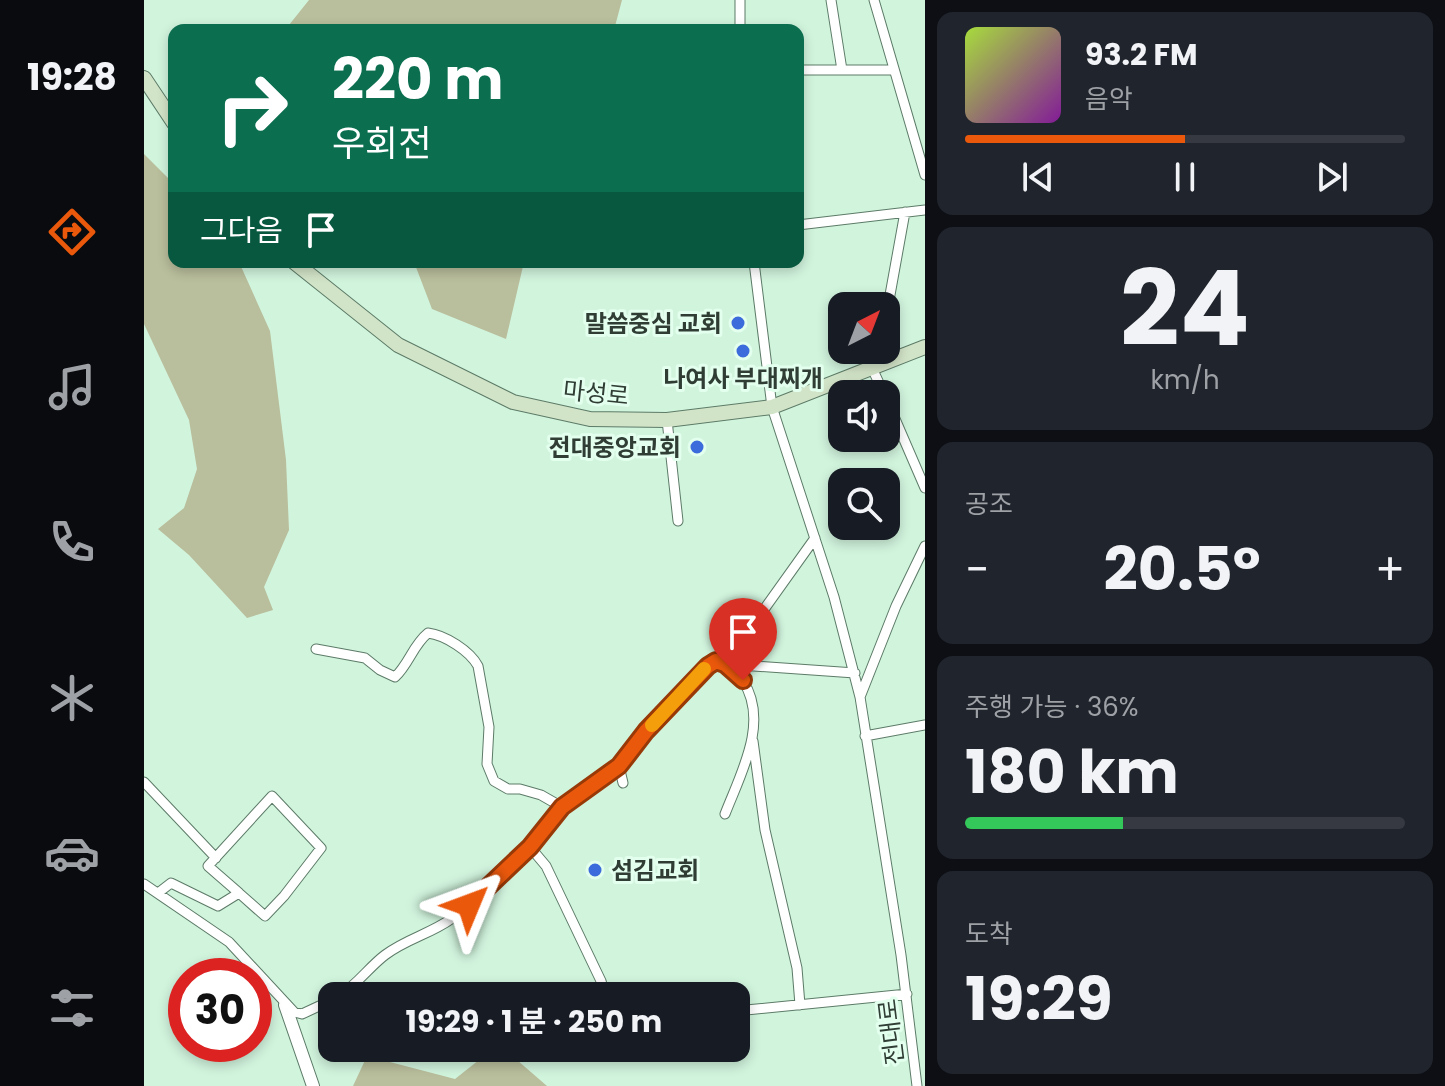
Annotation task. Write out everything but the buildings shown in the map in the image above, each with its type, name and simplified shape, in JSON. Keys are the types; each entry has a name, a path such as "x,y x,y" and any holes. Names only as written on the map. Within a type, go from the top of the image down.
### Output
{"main road":[{"path":"144,78 168,114"},
{"name":"마성로","path":"302,268 398,345 513,402 590,419 667,420 772,407 925,347"}],"street":[{"path":"740,0 740,24"},
{"path":"831,0 842,70"},
{"path":"874,0 925,175"},
{"path":"804,70 894,70"},
{"path":"804,224 925,210"},
{"path":"891,292 905,212"},
{"name":"전대로","path":"755,268 772,407 815,538 860,697 907,994 917,1086"},
{"path":"876,364 879,380"},
{"path":"667,420 678,521"},
{"path":"900,430 925,488"},
{"path":"725,664 815,538"},
{"path":"860,697 896,606 925,546"},
{"path":"316,649 365,658 395,677 419,641 428,633 438,634 474,659 478,666 489,727 487,764 494,781 508,789 541,795 562,807"},
{"path":"356,982 383,956 456,916 530,847 562,807 619,766 646,731 696,677 716,661 855,673"},
{"path":"725,664 743,680 753,703 752,737 765,830 797,968 800,1005"},
{"path":"865,736 925,725"},
{"path":"725,814 752,737"},
{"path":"619,766 623,783"},
{"path":"144,782 216,858"},
{"path":"272,796 321,848 265,916 239,893 208,866 272,796"},
{"path":"530,847 546,866 601,982"},
{"path":"158,893 171,883 218,906 239,893"},
{"path":"144,884 229,942 285,1005 302,1014 318,1007"},
{"path":"750,1010 907,994"},
{"path":"285,1005 313,1086"}],"green space":[{"path":"309,0 622,0 616,24 290,24"},
{"path":"144,154 168,178 168,268 242,268 270,331 286,460 289,530 264,587 273,610 247,618 189,555 158,529 184,508 197,469 189,420 144,324"},
{"path":"416,268 523,268 506,339 432,309"},
{"path":"364,1062 390,1062 455,1079 476,1062 519,1062 547,1086 353,1086"}],"slow traffic":[{"path":"652,725 704,669"}],"place":[{"name":"말씀중심 교회","path":"738,323"},
{"name":"나여사 부대찌개","path":"743,351"},
{"name":"전대중앙교회","path":"697,447"},
{"name":"섬김교회","path":"595,870"}],"route":[{"path":"469,905 530,847 562,807 619,766 646,731 708,666 716,661 725,664 743,680"}]}
